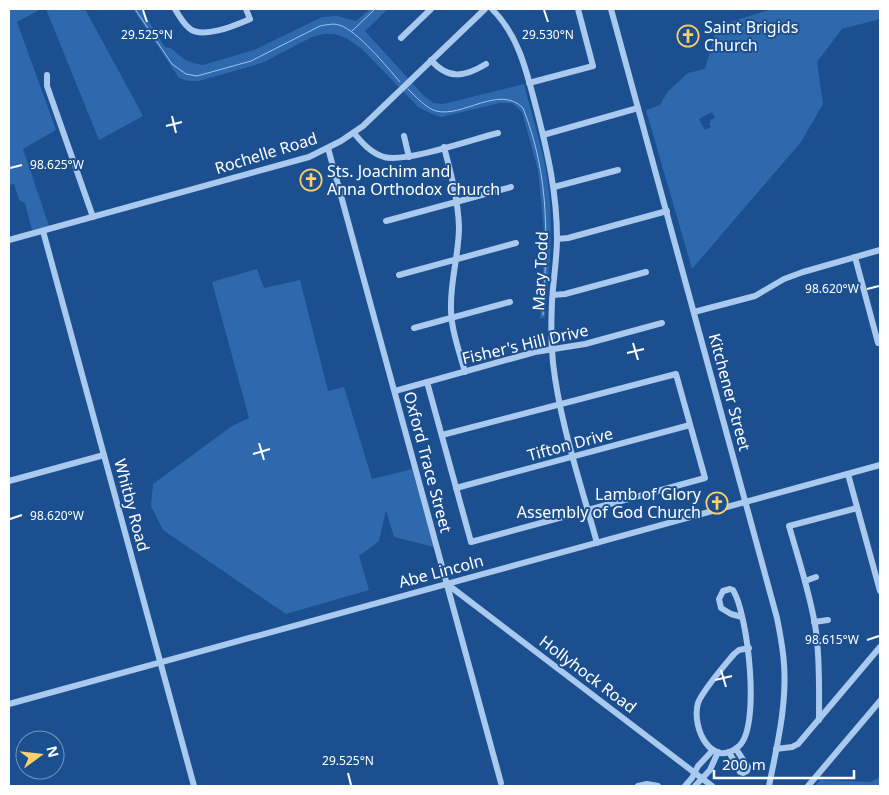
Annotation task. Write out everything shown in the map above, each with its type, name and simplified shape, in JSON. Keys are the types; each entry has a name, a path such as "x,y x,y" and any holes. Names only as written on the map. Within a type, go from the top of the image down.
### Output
{"street":[{"path":"175,9 189,28 200,33 238,24 250,19 246,9"},
{"path":"401,38 431,9"},
{"name":"Rochelle Road","path":"9,240 309,157 328,148 354,133 485,9"},
{"name":"Mary Todd","path":"492,9 502,20 522,57 554,187 557,239 552,295 555,380 597,543"},
{"path":"529,83 593,66 578,9"},
{"name":"Kitchener Street","path":"612,9 774,603 784,664 784,695 770,786"},
{"path":"431,60 443,72 452,74 478,69 486,64"},
{"path":"47,75 47,86 92,217"},
{"path":"542,135 638,108"},
{"path":"354,133 370,150 382,156 395,159 498,133"},
{"path":"404,136 409,157"},
{"name":"Oxford Trace Street","path":"328,148 501,783"},
{"path":"444,148 457,202 459,225 457,258 452,290 452,318 464,372"},
{"path":"554,187 618,170"},
{"path":"386,221 511,187"},
{"path":"557,239 667,211"},
{"name":"Whitby Road","path":"43,231 194,786"},
{"path":"399,275 516,243"},
{"path":"694,312 746,299 791,276 880,250"},
{"path":"854,257 879,342"},
{"path":"552,295 565,294 646,272"},
{"path":"414,328 510,302"},
{"name":"Fisher's Hill Drive","path":"395,391 535,352 585,344 662,323"},
{"path":"442,435 676,374 705,478 588,510"},
{"path":"427,382 471,542 574,514"},
{"name":"Tifton Drive","path":"456,488 690,425"},
{"path":"9,481 104,455"},
{"name":"Abe Lincoln","path":"9,704 880,465"},
{"path":"848,474 880,591"},
{"path":"819,720 819,665 814,622 789,526 857,508"},
{"path":"804,581 816,577"},
{"name":"Hollyhock Road","path":"447,584 712,786"},
{"path":"742,617 730,614 721,608 719,599 723,591 733,590 742,617 749,648 748,731 746,738 736,749 729,752 715,751 706,744 699,731 697,712 699,701 734,654 739,650 749,648"},
{"path":"814,622 828,620"},
{"path":"776,749 792,747 798,744 880,647"},
{"path":"808,786 880,701"},
{"path":"729,752 740,772 747,772 748,766 736,749"},
{"path":"685,786 698,766 715,751"},
{"path":"696,786 710,770 715,751"},
{"path":"706,758 713,763"},
{"path":"736,764 743,760"},
{"path":"638,786 647,784 658,786"}],"shaded area":[{"path":"9,9 41,9 17,22 56,130 23,149 49,226 32,230 25,203 19,200 14,184 9,185"},
{"path":"46,9 85,9 143,116 99,140"},
{"path":"133,9 141,9 165,47 171,48 184,59 203,65 254,50 322,17 337,16 356,21 370,9 388,9 365,31 425,97 434,103 443,104 524,84 544,159 550,201 550,251 545,317 540,319 545,242 538,170 522,112 512,103 500,103 441,117 430,113 418,107 362,49 346,38 335,34 312,37 262,63 199,81 188,81 179,78"},
{"path":"772,9 880,9 880,19 842,29 817,62 823,104 801,142 692,269 646,110 660,105 668,91 688,73 705,69 717,26","holes":["712,112 715,118 710,120 711,127 705,130 699,119"]},
{"path":"257,269 264,288 300,280 328,391 344,387 372,479 412,469 434,547 394,537 386,510 379,541 359,556 369,590 286,614 163,530 151,506 153,484 232,426 249,418 212,282"},
{"path":"880,777 880,786 815,786 820,780 871,782"}],"waterway":[{"path":"135,9 172,64 186,74 197,76 251,61 320,26 334,24 346,28 363,41 400,82"},
{"path":"352,31 375,9"},
{"path":"408,89 425,105 436,111 447,112 492,100 503,99 523,108 539,160 543,185 546,236 543,315"}],"place":[{"name":"Saint Brigids Church","path":"688,36"},
{"name":"Sts. Joachim and Anna Orthodox Church","path":"311,180"},
{"name":"Lamb of Glory Assembly of God Church","path":"717,503"}]}
